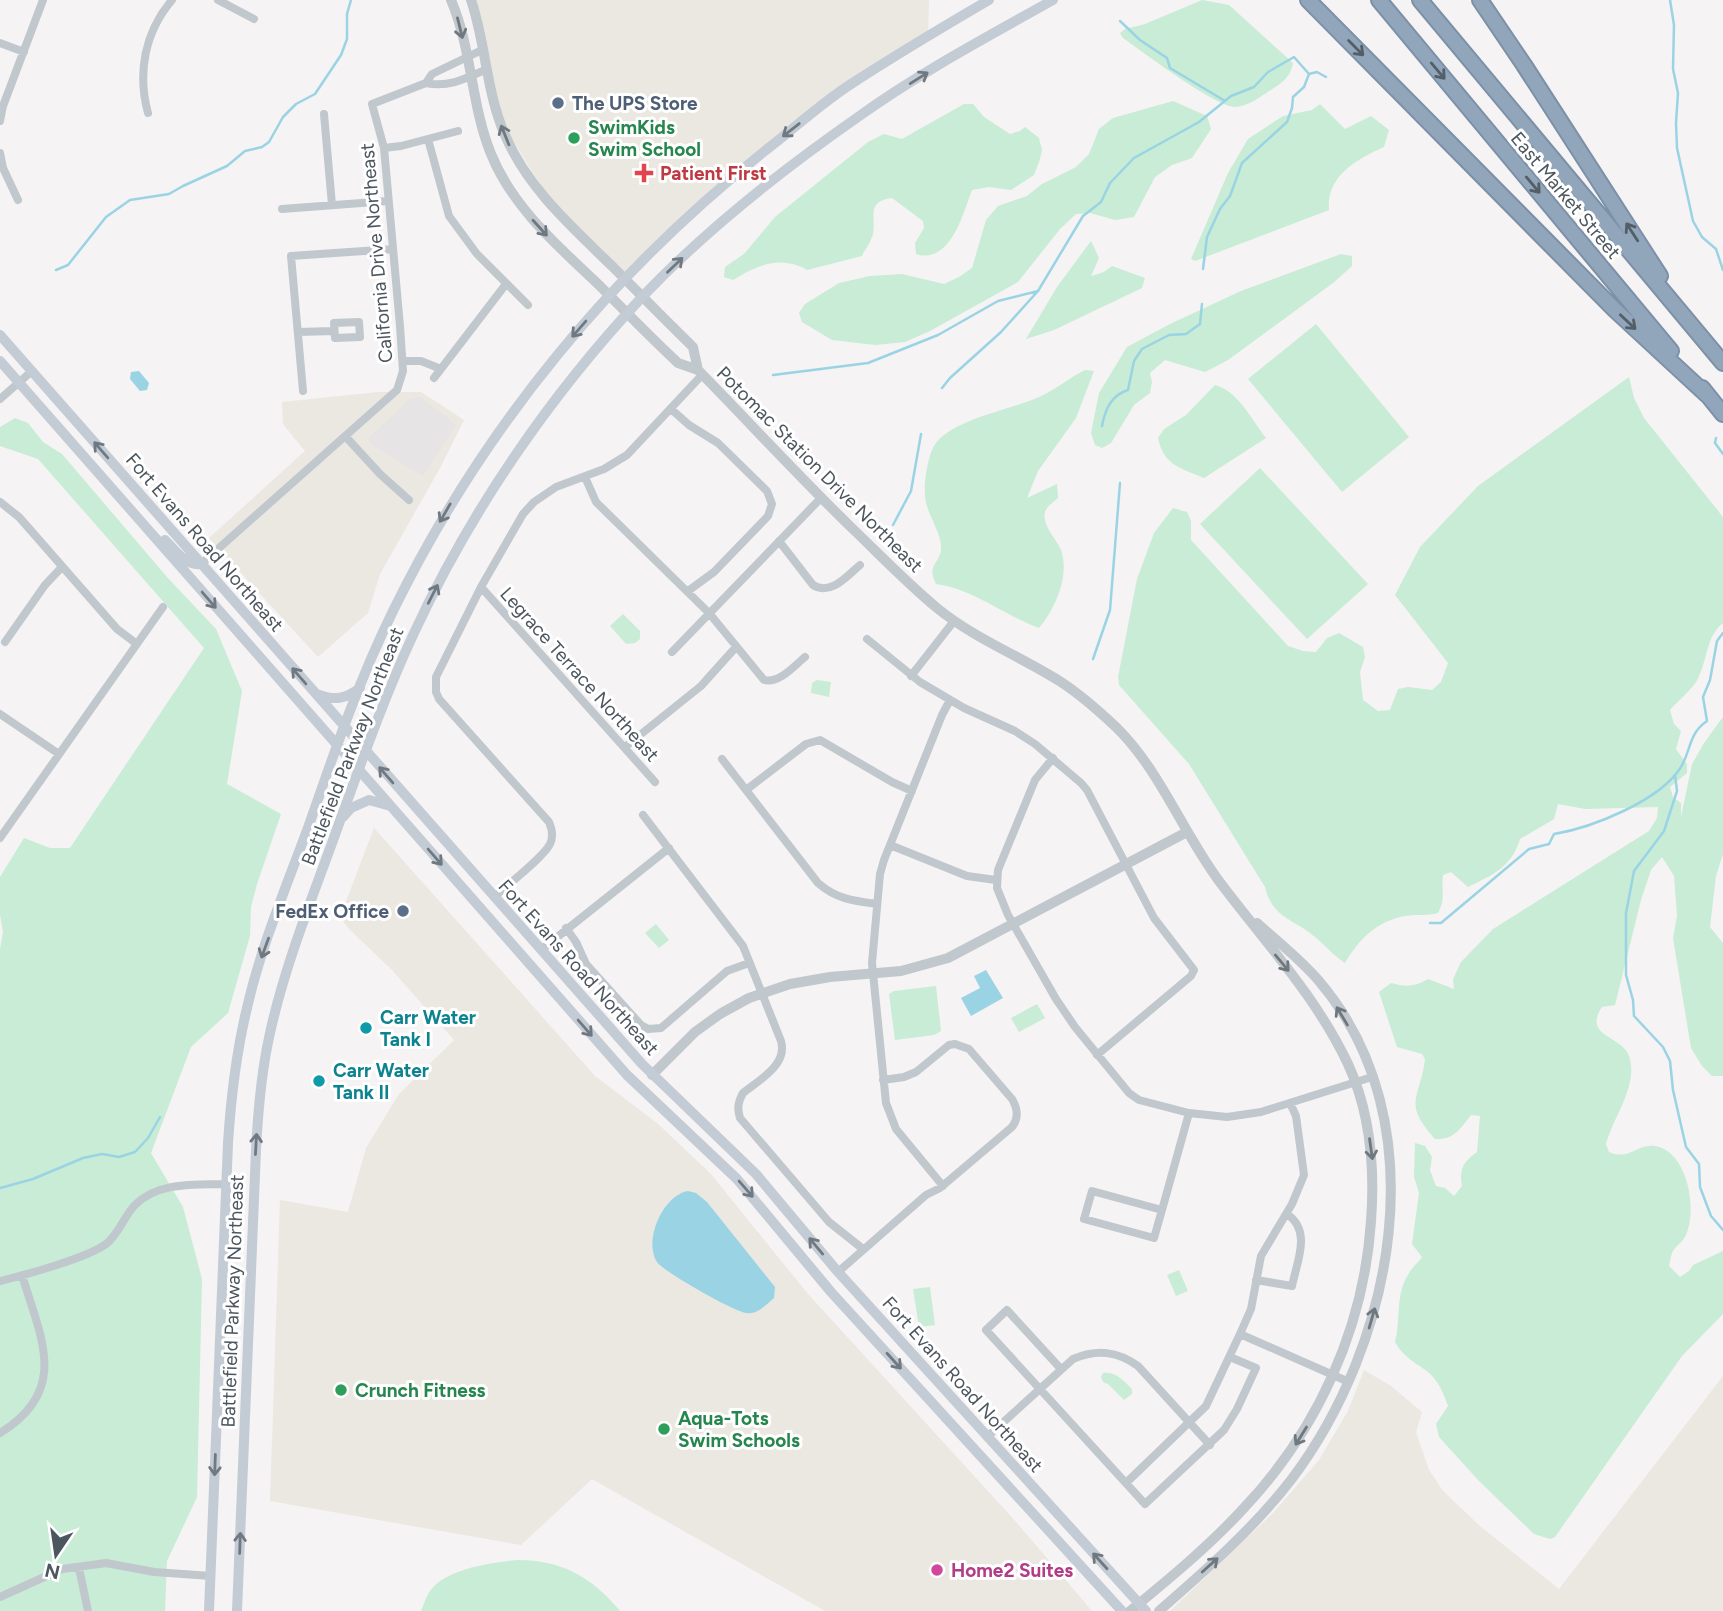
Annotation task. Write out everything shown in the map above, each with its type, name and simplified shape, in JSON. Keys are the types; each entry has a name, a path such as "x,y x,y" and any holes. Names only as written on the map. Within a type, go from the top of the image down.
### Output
{"highway":[{"path":"1308,0 1615,310 1707,395"},
{"name":"East Market Street","path":"1379,0 1723,414"},
{"name":"East Market Street","path":"1420,0 1723,363"},
{"path":"1480,0 1695,330"}],"main road":[{"name":"Battlefield Parkway Northeast","path":"209,1611 227,1184 234,1077 247,1005 338,745 392,613 454,499 492,440 541,373 624,279 695,209 845,88 989,0"},
{"name":"Battlefield Parkway Northeast","path":"237,1611 256,1150 261,1087 269,1037 284,980 358,769 414,633 482,506 560,394 643,296 752,196 861,114 947,60 1052,0"},
{"name":"Fort Evans Road Northeast","path":"0,335 652,1075 757,1174 838,1272 1138,1608"},
{"name":"Fort Evans Road Northeast","path":"0,361 627,1075 737,1179 831,1292 1122,1611"},
{"path":"126,505 189,563 201,564"},
{"path":"315,693 336,699 352,694 360,688"},
{"path":"341,819 351,808 369,800 390,806"}],"street":[{"path":"0,121 43,0"},
{"path":"148,113 142,83 146,49 159,18 172,0"},
{"path":"218,0 254,19"},
{"name":"Potomac Station Drive Northeast","path":"451,0 482,129 492,156 510,190 544,233 678,363 700,372 820,499 936,607 982,640 1060,682 1091,704 1118,729 1155,775 1212,870 1311,998 1336,1041 1355,1083 1368,1126 1373,1168 1370,1235 1366,1270 1356,1309 1333,1376 1301,1436 1269,1479 1220,1532 1138,1608"},
{"name":"Potomac Station Drive Northeast","path":"471,0 484,48 491,90 504,133 522,168 560,217 693,346 700,372"},
{"path":"0,43 24,52"},
{"path":"484,48 432,74 426,83 438,86 487,69"},
{"name":"California Drive Northeast","path":"201,564 346,437 397,390 402,380 403,362 384,148 372,104 426,83"},
{"path":"324,114 332,205"},
{"path":"384,148 457,131"},
{"path":"428,139 449,216 477,254 528,305"},
{"path":"0,153 6,176 18,200"},
{"path":"282,209 388,201"},
{"path":"303,391 291,256 393,249"},
{"path":"434,378 506,284"},
{"path":"298,332 334,331"},
{"path":"403,362 421,361 441,369"},
{"path":"0,399 32,371"},
{"path":"494,897 547,849 553,836 549,822 439,699 436,677 481,587 523,514 534,502 556,487 585,477 626,455 671,409 700,372"},
{"path":"671,409 718,443 767,491 772,504 768,516 714,572 688,591"},
{"path":"346,437 380,474 409,500"},
{"path":"585,477 596,502 709,613 759,676 770,682 776,680 805,657"},
{"path":"672,652 820,499"},
{"path":"0,502 19,517 117,629 137,643"},
{"path":"779,541 818,589 834,586 860,565"},
{"path":"5,642 45,585 61,568"},
{"name":"Legrace Terrace Northeast","path":"481,587 655,782"},
{"path":"0,838 163,607"},
{"path":"911,676 954,621"},
{"path":"867,639 911,676 950,700 1015,731 1053,758 1087,790 1160,928 1192,967 1194,973 1097,1055"},
{"path":"625,747 701,686 736,647"},
{"path":"943,1186 897,1129 886,1103 873,973 873,939 880,874 950,700"},
{"path":"0,714 59,754"},
{"path":"746,790 806,744 820,740 892,782 912,790"},
{"path":"1053,758 1035,780 996,880 1000,897 1014,925 1056,999 1121,1084 1139,1100 1189,1113 1227,1117 1244,1116 1372,1077"},
{"path":"722,759 818,883 848,900 877,904"},
{"path":"643,815 743,946 781,1041 783,1056 743,1093 737,1105 740,1118 829,1223 863,1248"},
{"path":"652,1075 684,1041 734,1005 761,993 808,981 901,971 938,961 968,949 1187,832"},
{"path":"890,845 967,876 996,880"},
{"path":"541,950 669,848"},
{"name":"Potomac Station Drive Northeast","path":"1159,1611 1245,1533 1278,1496 1324,1431 1349,1382 1371,1322 1380,1288 1390,1217 1391,1166 1387,1137 1372,1077 1359,1046 1342,1014 1320,982 1241,909"},
{"path":"566,928 586,964 648,1029 661,1028 727,971 749,963"},
{"path":"838,1272 926,1195 943,1186 1012,1127 1017,1118 1016,1106 969,1049 956,1044 943,1048 909,1075 883,1080"},
{"path":"1126,1483 1190,1423 1212,1397 1251,1309 1261,1256 1287,1214 1304,1175 1296,1116 1290,1103"},
{"path":"1162,1210 1092,1191 1084,1219 1154,1238 1162,1210 1189,1113"},
{"path":"0,1281 87,1253 107,1243 135,1205 146,1196 165,1188 227,1184"},
{"path":"1256,1280 1292,1286 1302,1233 1295,1220 1287,1214"},
{"path":"0,1433 20,1420 31,1408 41,1390 45,1368 43,1347 22,1275"},
{"path":"1061,1369 1007,1310 986,1330 1145,1504 1210,1445 1229,1423 1256,1368 1230,1357"},
{"path":"1240,1334 1349,1382"},
{"path":"987,1437 1073,1359 1094,1352 1116,1354 1128,1358 1138,1366 1210,1445"},
{"path":"0,1597 62,1569 106,1563 154,1572 211,1576"},
{"path":"79,1568 88,1611"}],"shaded area":[{"path":"469,0 929,0 928,36 845,88 756,157 624,279 560,217 511,137 491,90"},
{"path":"378,392 421,392 464,420 380,574 368,613 318,657 209,538 305,451 283,424 282,402"},
{"path":"420,397 456,425 423,476 372,445 368,439 410,399"},
{"path":"374,828 595,1076 657,1123 710,1173 808,1294 1017,1523 1092,1611 825,1611 592,1479 521,1545 270,1501 280,1200 348,1212 366,1148 399,1094 454,1040 392,970 340,917"},
{"path":"1364,1370 1391,1386 1422,1412 1416,1432 1429,1470 1443,1491 1481,1527 1559,1589 1723,1376 1723,1611 1170,1611 1273,1513 1319,1460 1348,1411"}],"green space":[{"path":"1202,0 1229,5 1293,63 1285,80 1249,104 1235,107 1211,98 1123,38 1120,33"},
{"path":"1173,101 1207,116 1211,129 1192,158 1172,165 1155,177 1134,217 1115,220 1090,213 1076,214 1060,229 1018,282 905,342 875,345 832,340 802,322 799,313 805,304 839,283 870,276 902,274 944,284 959,277 972,268 986,220 998,206 1027,196 1042,184 1076,167 1089,154 1099,129 1113,118"},
{"path":"964,104 973,104 984,117 1010,134 1025,127 1039,138 1042,150 1034,175 1011,190 989,187 972,190 953,235 938,252 916,254 915,243 924,228 923,221 892,198 878,202 875,206 873,234 862,256 807,270 788,263 769,264 733,280 724,277 725,267 744,254 775,217 868,142 884,134 902,139"},
{"path":"1320,104 1345,129 1371,116 1389,130 1384,147 1354,163 1338,178 1329,198 1329,210 1195,261 1191,259 1228,173 1248,139 1283,116 1312,110"},
{"path":"1091,241 1099,258 1091,276 1112,266 1145,278 1142,288 1054,330 1026,339 1057,287"},
{"path":"1341,254 1352,256 1352,266 1228,360 1205,372 1165,360 1150,373 1150,393 1134,405 1111,443 1102,448 1095,445 1091,433 1099,393 1127,347 1241,291"},
{"path":"1316,324 1409,437 1342,492 1248,379"},
{"path":"1085,370 1094,371 1076,418 1038,471 1027,498 1057,484 1058,498 1048,507 1044,516 1061,550 1064,570 1055,602 1039,628 963,591 936,584 932,572 940,556 941,545 926,500 927,467 936,443 945,434 970,421 1039,397"},
{"path":"1629,377 1634,398 1644,418 1723,517 1723,623 1713,635 1696,682 1670,710 1674,724 1681,731 1676,749 1687,764 1687,773 1670,787 1673,797 1681,803 1681,817 1692,764 1723,717 1723,854 1716,876 1710,927 1723,943 1723,1076 1712,1076 1691,1048 1673,938 1677,916 1674,876 1662,857 1651,870 1641,900 1615,1005 1602,1007 1597,1017 1600,1030 1625,1049 1631,1067 1628,1089 1606,1144 1609,1152 1616,1154 1655,1146 1674,1157 1686,1180 1691,1206 1686,1234 1673,1251 1669,1266 1680,1277 1693,1265 1723,1251 1723,1314 1682,1356 1555,1537 1550,1539 1534,1534 1479,1481 1439,1437 1436,1424 1448,1406 1443,1392 1432,1375 1406,1356 1395,1342 1401,1291 1409,1272 1422,1257 1412,1244 1419,1193 1414,1177 1415,1143 1425,1146 1432,1157 1430,1170 1436,1186 1445,1188 1454,1196 1462,1186 1463,1166 1477,1152 1480,1116 1471,1115 1456,1133 1442,1139 1435,1139 1425,1127 1416,1108 1416,1100 1425,1059 1422,1054 1397,1047 1379,992 1391,983 1410,986 1428,979 1454,989 1453,979 1461,962 1493,929 1649,831 1657,818 1658,807 1585,809 1558,804 1554,819 1520,839 1511,857 1500,869 1468,887 1451,872 1443,875 1443,899 1438,913 1405,916 1386,922 1370,932 1356,946 1345,963 1315,937 1278,912 1189,764 1119,685 1118,677 1137,579 1154,533 1173,508 1187,512 1191,521 1191,540 1288,646 1316,652 1327,638 1339,633 1363,647 1365,657 1360,672 1363,700 1378,711 1390,710 1398,689 1408,687 1432,690 1441,682 1448,663 1395,595 1420,547 1478,486"},
{"path":"1215,385 1238,400 1266,438 1204,478 1169,460 1164,455 1158,438 1164,429 1186,415"},
{"path":"15,418 28,423 43,442 62,454 167,577 216,629 242,691 227,784 281,814 257,884 251,907 250,936 228,1013 191,1047 151,1153 183,1207 202,1279 197,1497 167,1561 165,1611 0,1611 0,949 3,932 0,877 24,838 50,848 70,848 204,648 38,459 0,446 0,427"},
{"path":"1260,468 1368,584 1307,639 1200,524"},
{"path":"623,614 640,631 640,639 635,643 626,644 610,626"},
{"path":"817,680 831,682 829,697 811,693 812,683"},
{"path":"656,924 669,940 659,948 645,933"},
{"path":"936,986 941,1031 934,1035 895,1040 889,994 894,991"},
{"path":"1037,1004 1045,1018 1019,1032 1011,1018"},
{"path":"1179,1270 1188,1291 1176,1296 1167,1275"},
{"path":"930,1287 935,1325 919,1327 913,1289"},
{"path":"1103,1373 1119,1377 1132,1389 1132,1394 1124,1400 1103,1382"},
{"path":"517,1560 548,1563 575,1573 598,1589 620,1611 421,1611 430,1591 447,1577 471,1568"}],"water":[{"path":"139,371 149,383 147,390 140,391 130,379 131,372"},
{"path":"986,970 1003,998 971,1016 961,998 980,988 974,976"},
{"path":"688,1191 696,1193 707,1202 775,1287 774,1298 761,1309 750,1313 739,1311 685,1282 657,1262 652,1243 658,1220 671,1201"}],"waterway":[{"path":"56,270 68,265 106,217 130,200 169,194 227,166 245,151 262,147 269,142 283,117 296,104 315,94 341,55 347,39 347,14 351,0"},
{"path":"1670,0 1674,25 1673,69 1678,93 1677,148 1693,221 1702,237 1716,249 1723,270"},
{"path":"1120,21 1140,40 1167,58 1170,68 1225,101"},
{"path":"942,388 1001,332 1038,291 1083,216 1101,202 1110,183 1134,158 1199,122 1231,96 1254,87 1268,72 1294,57 1309,74 1317,72 1326,77"},
{"path":"1203,269 1207,237 1220,209 1230,196 1242,163 1287,122 1293,97 1304,87 1309,74"},
{"path":"773,375 868,363 938,335 998,301 1038,291"},
{"path":"1102,426 1110,404 1117,395 1128,390 1134,361 1142,349 1169,335 1186,334 1200,324 1202,304"},
{"path":"893,525 911,491 921,434"},
{"path":"1716,438 1715,443 1723,454"},
{"path":"1093,659 1110,610 1120,483"},
{"path":"1430,923 1441,923 1529,849 1549,844 1554,834 1586,826 1624,811 1658,791 1671,779 1681,767 1697,731 1707,721 1703,697 1710,680 1717,641 1723,633"},
{"path":"1675,775 1677,791 1664,831 1634,871 1626,913 1626,975 1634,1016 1663,1047 1670,1061 1673,1090 1686,1147 1699,1164 1700,1187 1711,1216 1723,1230"},
{"path":"0,1188 33,1179 83,1158 102,1154 119,1157 135,1152 148,1138 160,1117"}],"place":[{"name":"The UPS Store","path":"558,103"},
{"name":"SwimKids Swim School","path":"574,138"},
{"name":"Patient First","path":"644,173"},
{"name":"FedEx Office","path":"403,911"},
{"name":"Carr Water Tank I","path":"366,1028"},
{"name":"Carr Water Tank II","path":"319,1081"},
{"name":"Crunch Fitness","path":"341,1390"},
{"name":"Aqua-Tots Swim Schools","path":"664,1429"},
{"name":"Home2 Suites","path":"937,1570"}]}
